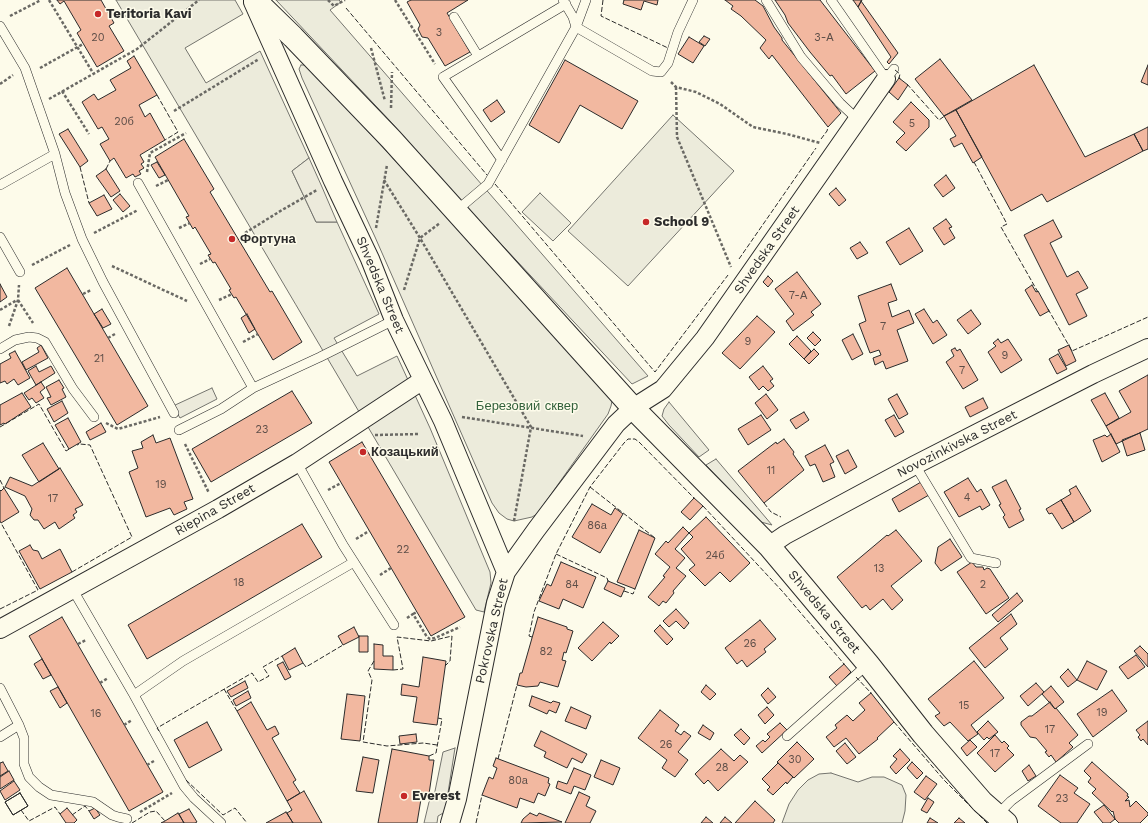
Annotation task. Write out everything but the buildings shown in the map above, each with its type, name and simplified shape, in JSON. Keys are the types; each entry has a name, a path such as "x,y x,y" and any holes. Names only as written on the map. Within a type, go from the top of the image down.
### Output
{"street":[{"name":"Shvedska Street","path":"254,0 333,181 370,259 394,320 443,421 506,572"},
{"name":"Shvedska Street","path":"254,0 293,37 391,139 633,408 769,546 868,664 923,734 982,802 1001,819"},
{"name":"Shvedska Street","path":"633,408 663,389 705,338 838,146 890,74"},
{"name":"Novozinkivska Street","path":"769,546 785,535 915,465 1093,374 1148,348"},
{"name":"Riepina Street","path":"0,629 218,509 297,463 423,380"},
{"name":"Pokrovska Street","path":"450,823 457,799 496,603 506,572 616,424 633,408"}],"lane":[{"path":"456,211 488,184 576,27 586,0"},
{"path":"502,160 443,77 564,2 573,17 576,27 652,71 661,72 668,62 678,32 693,0"},
{"path":"766,0 801,57 840,103 858,120"},
{"path":"832,0 890,74"},
{"path":"454,17 478,56"},
{"path":"0,26 27,75 54,154 65,194 82,239 103,282 174,413"},
{"path":"0,185 54,154"},
{"path":"138,183 253,388"},
{"path":"0,237 20,272"},
{"path":"179,430 221,409 253,388 394,320"},
{"path":"0,349 15,340 29,337 37,338 45,342 73,389 94,417"},
{"path":"297,463 354,562 394,625"},
{"path":"915,465 971,558 996,563"},
{"path":"134,695 183,661 354,562"},
{"path":"73,590 134,695 184,786 194,798 221,823"},
{"path":"787,736 868,664"},
{"path":"0,688 24,738 24,764 29,777 39,787 51,795 93,802 112,815 127,819"},
{"path":"0,737 19,725"},
{"path":"1001,819 1011,802 1088,744"}],"path":[{"path":"7,18 41,0"},
{"path":"49,0 94,73"},
{"path":"37,106 137,49 199,0"},
{"path":"328,0 334,6 345,0"},
{"path":"395,0 443,77"},
{"path":"27,75 83,44"},
{"path":"371,48 387,108"},
{"path":"174,111 263,57"},
{"path":"391,115 392,72"},
{"path":"661,72 676,86 696,92 720,104 753,127 838,146"},
{"path":"676,86 677,137 732,269 742,286"},
{"path":"62,91 89,134"},
{"path":"138,183 145,178 150,154 186,133"},
{"path":"370,259 384,180 420,238 531,427 514,521"},
{"path":"245,233 333,181"},
{"path":"20,272 150,204"},
{"path":"394,320 420,238 456,211"},
{"path":"90,255 211,312"},
{"path":"0,310 18,300"},
{"path":"94,417 118,429 174,413"},
{"path":"454,416 584,436"},
{"path":"179,430 189,454 218,509"},
{"path":"374,435 420,434"},
{"path":"394,625 417,612"},
{"path":"413,614 427,637 430,639 460,626"},
{"path":"127,819 184,786"}],"green space":[{"path":"116,0 235,0 243,14 185,48 206,83 260,51 309,158 292,171 316,222 337,222 379,314 334,338 357,376 397,356 430,428 490,572 491,583 484,612 476,610"},
{"path":"276,0 339,0 341,2 330,10 648,376 632,384 458,198 391,122"},
{"name":"Березовий сквер","path":"301,65 305,65 312,71 389,154 488,261 612,401 608,414 537,514 532,517 514,521 507,519 499,513 492,503 375,237 302,78 299,69"},
{"path":"673,115 734,171 628,286 568,231"},
{"path":"540,193 571,223 553,241 522,212"},
{"path":"669,402 709,450 699,457 662,416 664,409"},
{"path":"716,459 772,525 761,522 706,465"},
{"path":"831,773 858,782 872,777 884,777 902,785 906,795 905,811 902,823 782,823 789,804 798,790 808,780 819,774"}],"shaded area":[{"path":"309,158 337,222 316,222 292,171"},
{"path":"212,388 217,399 180,418 173,406"},
{"path":"455,748 445,812 438,816 437,823 424,823 429,802 434,796 443,752"}],"fence":[{"path":"603,0 601,16 668,48"},
{"path":"346,8 487,175"},
{"path":"895,70 900,74 899,78 901,79"},
{"path":"907,84 939,120 946,115"},
{"path":"157,95 178,132 165,140"},
{"path":"821,139 828,127"},
{"path":"739,259 816,148"},
{"path":"106,169 110,161"},
{"path":"974,162 1007,224 1001,227 1039,294"},
{"path":"80,167 89,203"},
{"path":"495,184 655,372 728,275"},
{"path":"1048,309 1072,351 1148,317"},
{"path":"0,427 39,404 66,451 71,448"},
{"path":"532,637 529,636 534,612 556,554 590,487 628,439 635,439 639,442 694,498"},
{"path":"72,572 132,537 90,445 77,445"},
{"path":"0,480 4,488"},
{"path":"590,487 655,538"},
{"path":"764,503 771,512 781,517"},
{"path":"703,506 783,592 844,664"},
{"path":"0,609 38,590 1,523"},
{"path":"556,554 607,578 608,581"},
{"path":"624,591 633,594 635,589"},
{"path":"393,670 403,669 397,637 431,641 452,636 450,661 445,666"},
{"path":"303,663 306,667 343,645"},
{"path":"159,731 157,728 252,673 258,682 269,676 263,667 282,656"},
{"path":"374,661 368,671 372,680 363,742 387,746 423,743 437,745"},
{"path":"856,677 871,693"},
{"path":"498,759 517,685"},
{"path":"224,689 237,711"},
{"path":"429,756 436,753 442,719 438,718"},
{"path":"894,722 944,780 987,823"},
{"path":"186,780 223,815 235,808 247,823"},
{"path":"476,823 482,795"},
{"path":"72,815 85,806 89,811"},
{"path":"21,810 29,821 55,807 60,814"},
{"path":"132,823 150,812 156,811 165,821"}],"place":[{"name":"Teritoria Kavi","path":"98,14"},
{"name":"School 9","path":"646,222"},
{"name":"Фортуна","path":"232,239"},
{"name":"Козацький","path":"363,452"},
{"name":"Everest","path":"404,796"}]}
